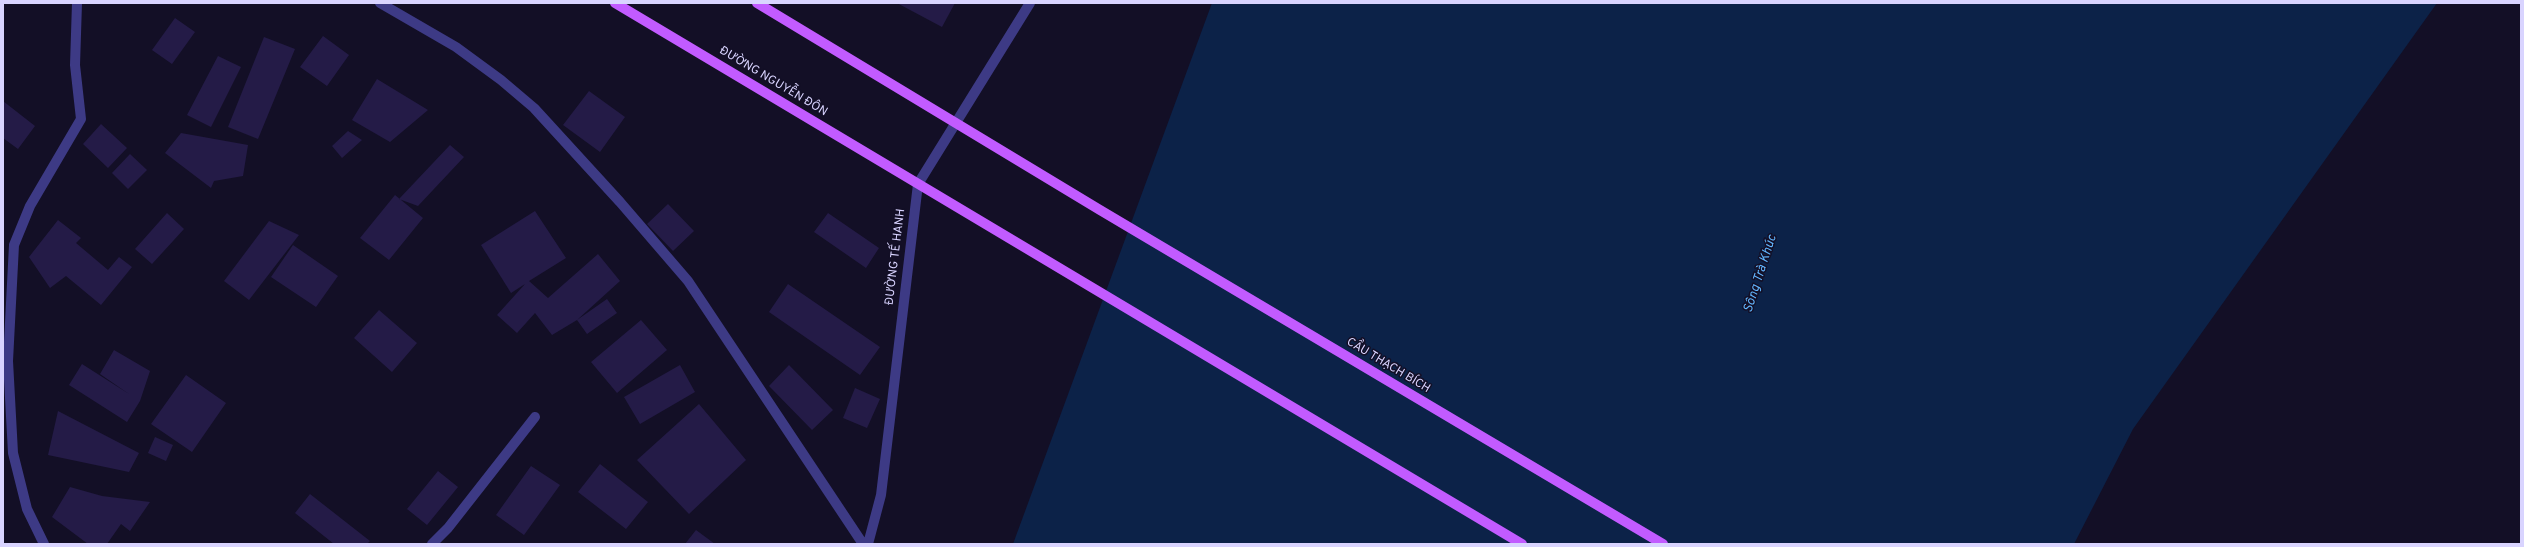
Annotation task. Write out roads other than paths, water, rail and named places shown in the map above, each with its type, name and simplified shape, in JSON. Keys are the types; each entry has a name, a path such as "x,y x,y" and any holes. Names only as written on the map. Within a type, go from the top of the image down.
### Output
{"main road":[{"name":"ĐƯỜNG NGUYỄN ĐÔN","path":"615,3 1522,544"},
{"path":"757,3 956,123"},
{"name":"CẦU THẠCH BÍCH","path":"956,123 1663,544"}],"street":[{"path":"44,544 27,509 13,453 8,361 14,245 30,206 81,119 75,65 77,3"},
{"path":"380,3 456,47 501,80 534,108 620,202 688,281 863,544"},
{"name":"ĐƯỜNG TẾ HANH","path":"868,544 880,495 918,184 1030,3"},
{"path":"432,544 448,528 535,417"}],"water":[{"name":"Sông Trà Khúc","path":"1212,3 2437,3 2133,429 2074,544 1013,544"}]}
